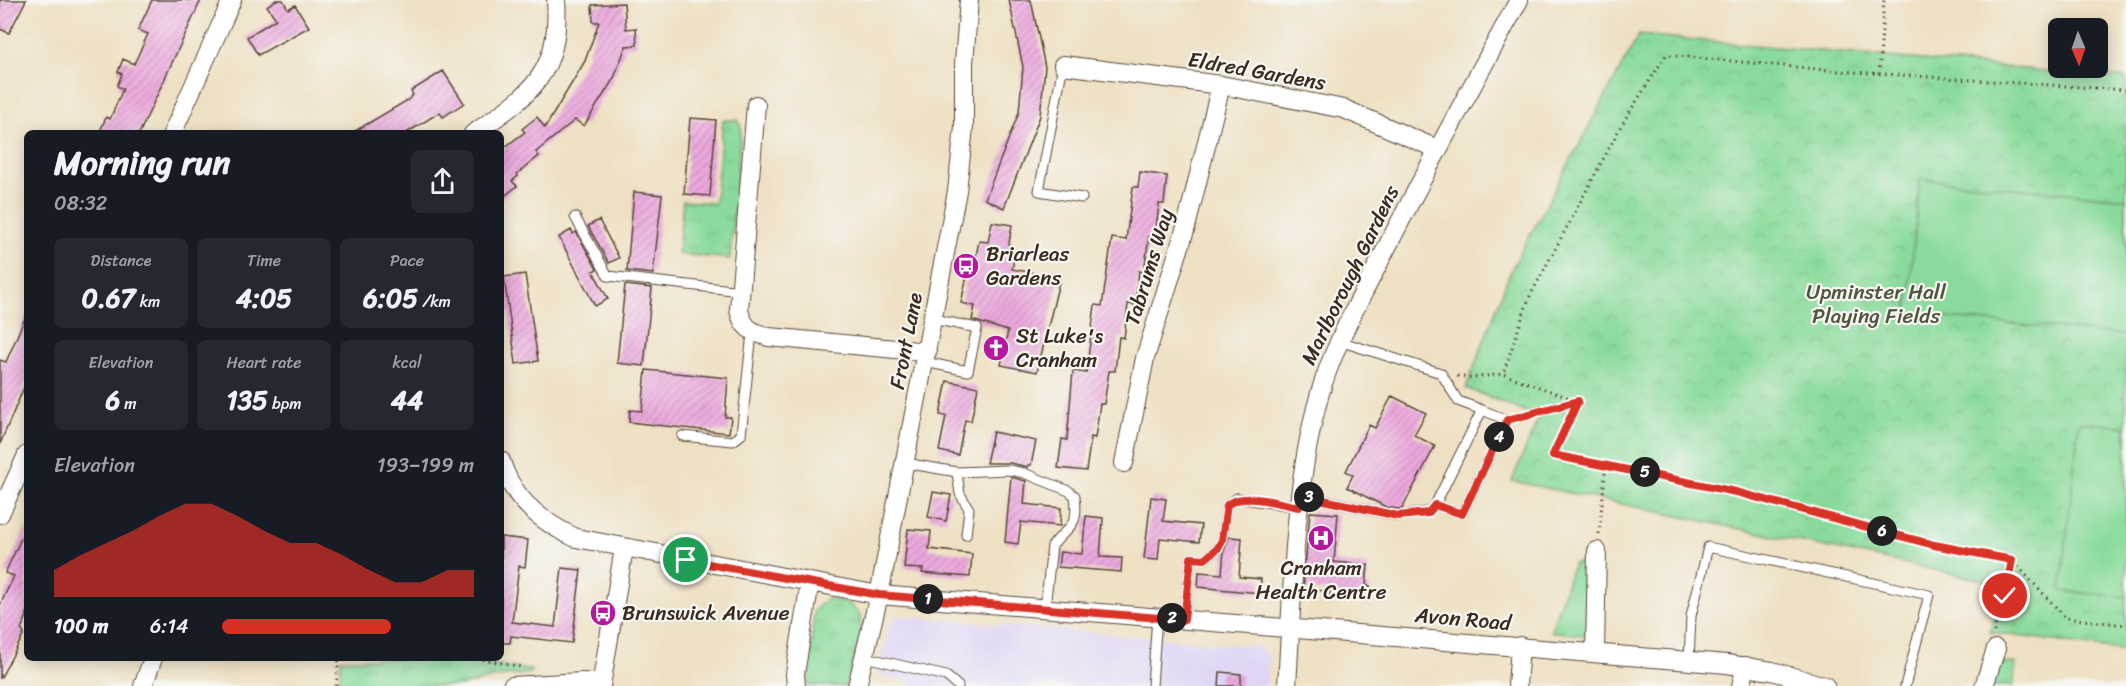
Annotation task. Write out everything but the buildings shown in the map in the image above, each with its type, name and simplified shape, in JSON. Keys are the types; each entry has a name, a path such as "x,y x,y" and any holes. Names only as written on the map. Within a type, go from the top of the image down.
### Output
{"street":[{"path":"174,130 232,0"},
{"path":"479,130 526,96 539,79 555,42 556,0"},
{"name":"Front Lane","path":"857,686 879,595 957,191 964,127 964,63 969,0"},
{"name":"Marlborough Gardens","path":"1287,686 1305,455 1320,392 1339,341 1437,149 1519,0"},
{"name":"Eldred Gardens","path":"1063,65 1221,85 1344,109 1437,149"},
{"name":"Tabrums Way","path":"1124,463 1145,358 1186,227 1221,85"},
{"path":"756,105 739,310 742,323 752,333 769,337 926,357"},
{"path":"0,514 24,461"},
{"path":"504,467 513,488 524,504 539,517 576,538 879,595"},
{"path":"512,686 582,682 601,685 624,548"},
{"path":"1595,653 1597,551"},
{"path":"796,686 795,674 810,582"},
{"name":"Avon Road","path":"879,595 1689,660 1746,666 1825,686"},
{"path":"1517,686 1520,646"},
{"path":"1984,686 1996,649"},
{"path":"143,686 152,661"},
{"path":"1741,686 1746,666"}],"lane":[{"path":"1063,65 1039,191 1082,198"},
{"path":"575,217 608,276 741,291"},
{"path":"926,357 968,371 977,328 933,319"},
{"path":"682,436 733,441 741,435 752,333"},
{"path":"1339,341 1441,373 1458,401 1507,420 1462,514 1435,505"},
{"path":"1184,620 1191,558 1205,559 1218,548 1227,505 1237,498 1300,501 1398,516 1428,513 1435,505 1482,410"},
{"path":"905,462 957,472 1008,470 1024,473 1069,491 1075,496 1074,522 1070,531 1052,546 1045,608"},
{"path":"957,472 960,494 969,509 966,536"},
{"path":"1689,660 1693,604 1708,547 1929,595 1905,686"},
{"path":"1152,686 1157,617"},
{"path":"865,657 958,686"}],"path":[{"path":"1879,74 1884,0"},
{"path":"1503,374 1529,298 1622,124 1666,55 1879,74 2126,90"},
{"path":"1441,373 1470,378 1503,374 1578,401"},
{"path":"1507,420 1578,401"},
{"path":"1578,401 1553,455 1736,492 1934,545 2012,560 2067,618 2126,625"},
{"path":"1597,551 1606,465"},
{"path":"1996,649 1994,632 2012,560"},
{"path":"336,686 339,661"}],"shaded area":[{"path":"897,616 1261,647 1269,657 1267,686 923,686 876,674 889,627"}],"green space":[{"name":"Upminster Hall Playing Fields","path":"1639,35 2048,71 2048,78 2126,78 2126,651 1990,632 2002,584 1512,481 1539,417 1466,388 1511,270"},
{"path":"723,120 737,120 741,127 730,259 678,254 683,201 715,203"},
{"path":"1920,179 2126,199 2126,335 1907,314"},
{"path":"2079,422 2126,427 2126,597 2061,591"},
{"path":"1582,562 1590,569 1590,636 1551,631 1573,564"},
{"path":"828,598 848,603 860,615 861,636 846,686 808,686 814,611"},
{"path":"341,661 470,661 531,670 530,673 496,677 461,686 339,686"},
{"path":"2007,663 2015,663 2014,686 1992,686 1997,668"}],"place":[{"name":"Briarleas Gardens","path":"966,266"},
{"name":"St Luke's Cranham","path":"996,348"},
{"name":"Cranham Health Centre","path":"1321,538"},
{"name":"Brunswick Avenue","path":"603,613"}],"route":[{"path":"686,560 879,595 1184,620 1191,558 1205,559 1218,548 1222,540 1227,505 1231,501 1237,498 1299,507 1300,495 1398,516 1428,513 1435,505 1462,514 1507,420 1578,401 1553,455 1736,492 1934,545 2012,560 2005,596"}]}
